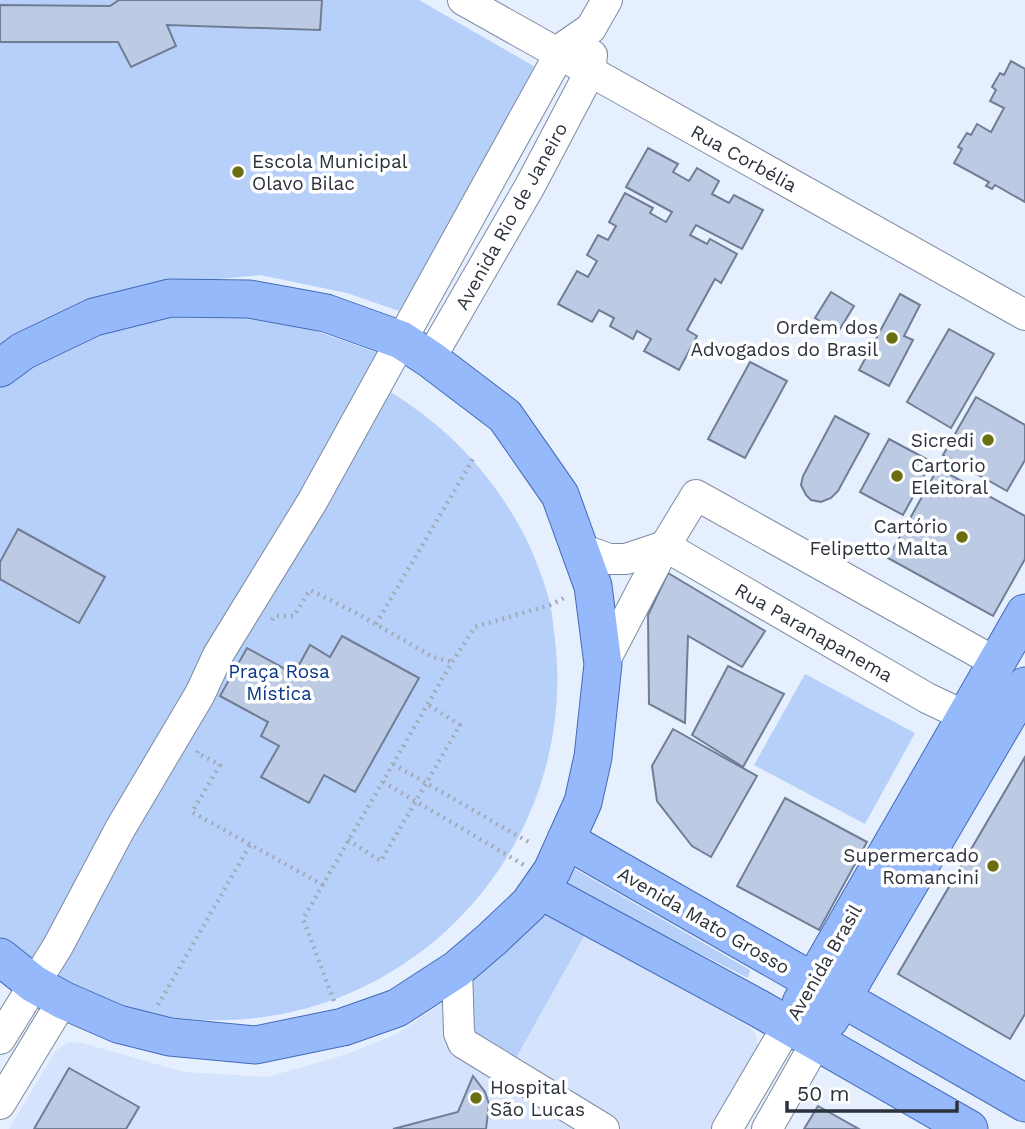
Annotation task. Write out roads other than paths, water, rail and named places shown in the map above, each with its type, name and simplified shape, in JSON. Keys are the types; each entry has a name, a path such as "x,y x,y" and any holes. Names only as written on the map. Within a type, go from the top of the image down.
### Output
{"main road":[{"path":"0,368 23,351 94,317 170,298 249,299 326,313 415,349 505,416 560,495 593,586 603,664 593,757 583,802 553,866 513,919 457,969 397,1008 343,1027 256,1045 182,1039 118,1024 48,992 0,957"},
{"name":"Avenida Brasil","path":"803,1033 827,991 965,716 1025,613"},
{"name":"Avenida Brasil","path":"827,991 1023,693"},
{"path":"553,866 803,1033 969,1129"},
{"name":"Avenida Mato Grosso","path":"553,866 827,991 1025,1103"}],"street":[{"name":"Rua Corbélia","path":"463,0 1025,315"},
{"path":"590,72 591,28 607,0"},
{"name":"Avenida Rio de Janeiro","path":"415,349 559,55 565,46 591,28"},
{"name":"Avenida Rio de Janeiro","path":"415,349 530,187 590,72"},
{"path":"0,1104 48,992 58,946 120,829 240,619 312,502 415,349"},
{"path":"603,664 665,545 696,495 997,663"},
{"path":"580,549 609,559 626,559 665,545"},
{"name":"Rua Paranapanema","path":"665,545 927,698 965,716"},
{"path":"457,969 458,1023 463,1043 604,1129"},
{"path":"0,1040 48,992"},
{"name":"Avenida Brasil","path":"727,1129 803,1033"},
{"name":"Avenida Brasil","path":"767,1129 803,1033"}],"place":[{"name":"Escola Municipal Olavo Bilac","path":"238,172"},
{"name":"Ordem dos Advogados do Brasil","path":"892,338"},
{"name":"Sicredi","path":"988,440"},
{"name":"Cartorio Eleitoral","path":"897,476"},
{"name":"Cartório Felipetto Malta","path":"962,537"},
{"name":"Supermercado Romancini","path":"993,866"},
{"name":"Hospital São Lucas","path":"476,1098"}],"park label":[{"name":"Praça Rosa Mística","path":"279,682"}]}
